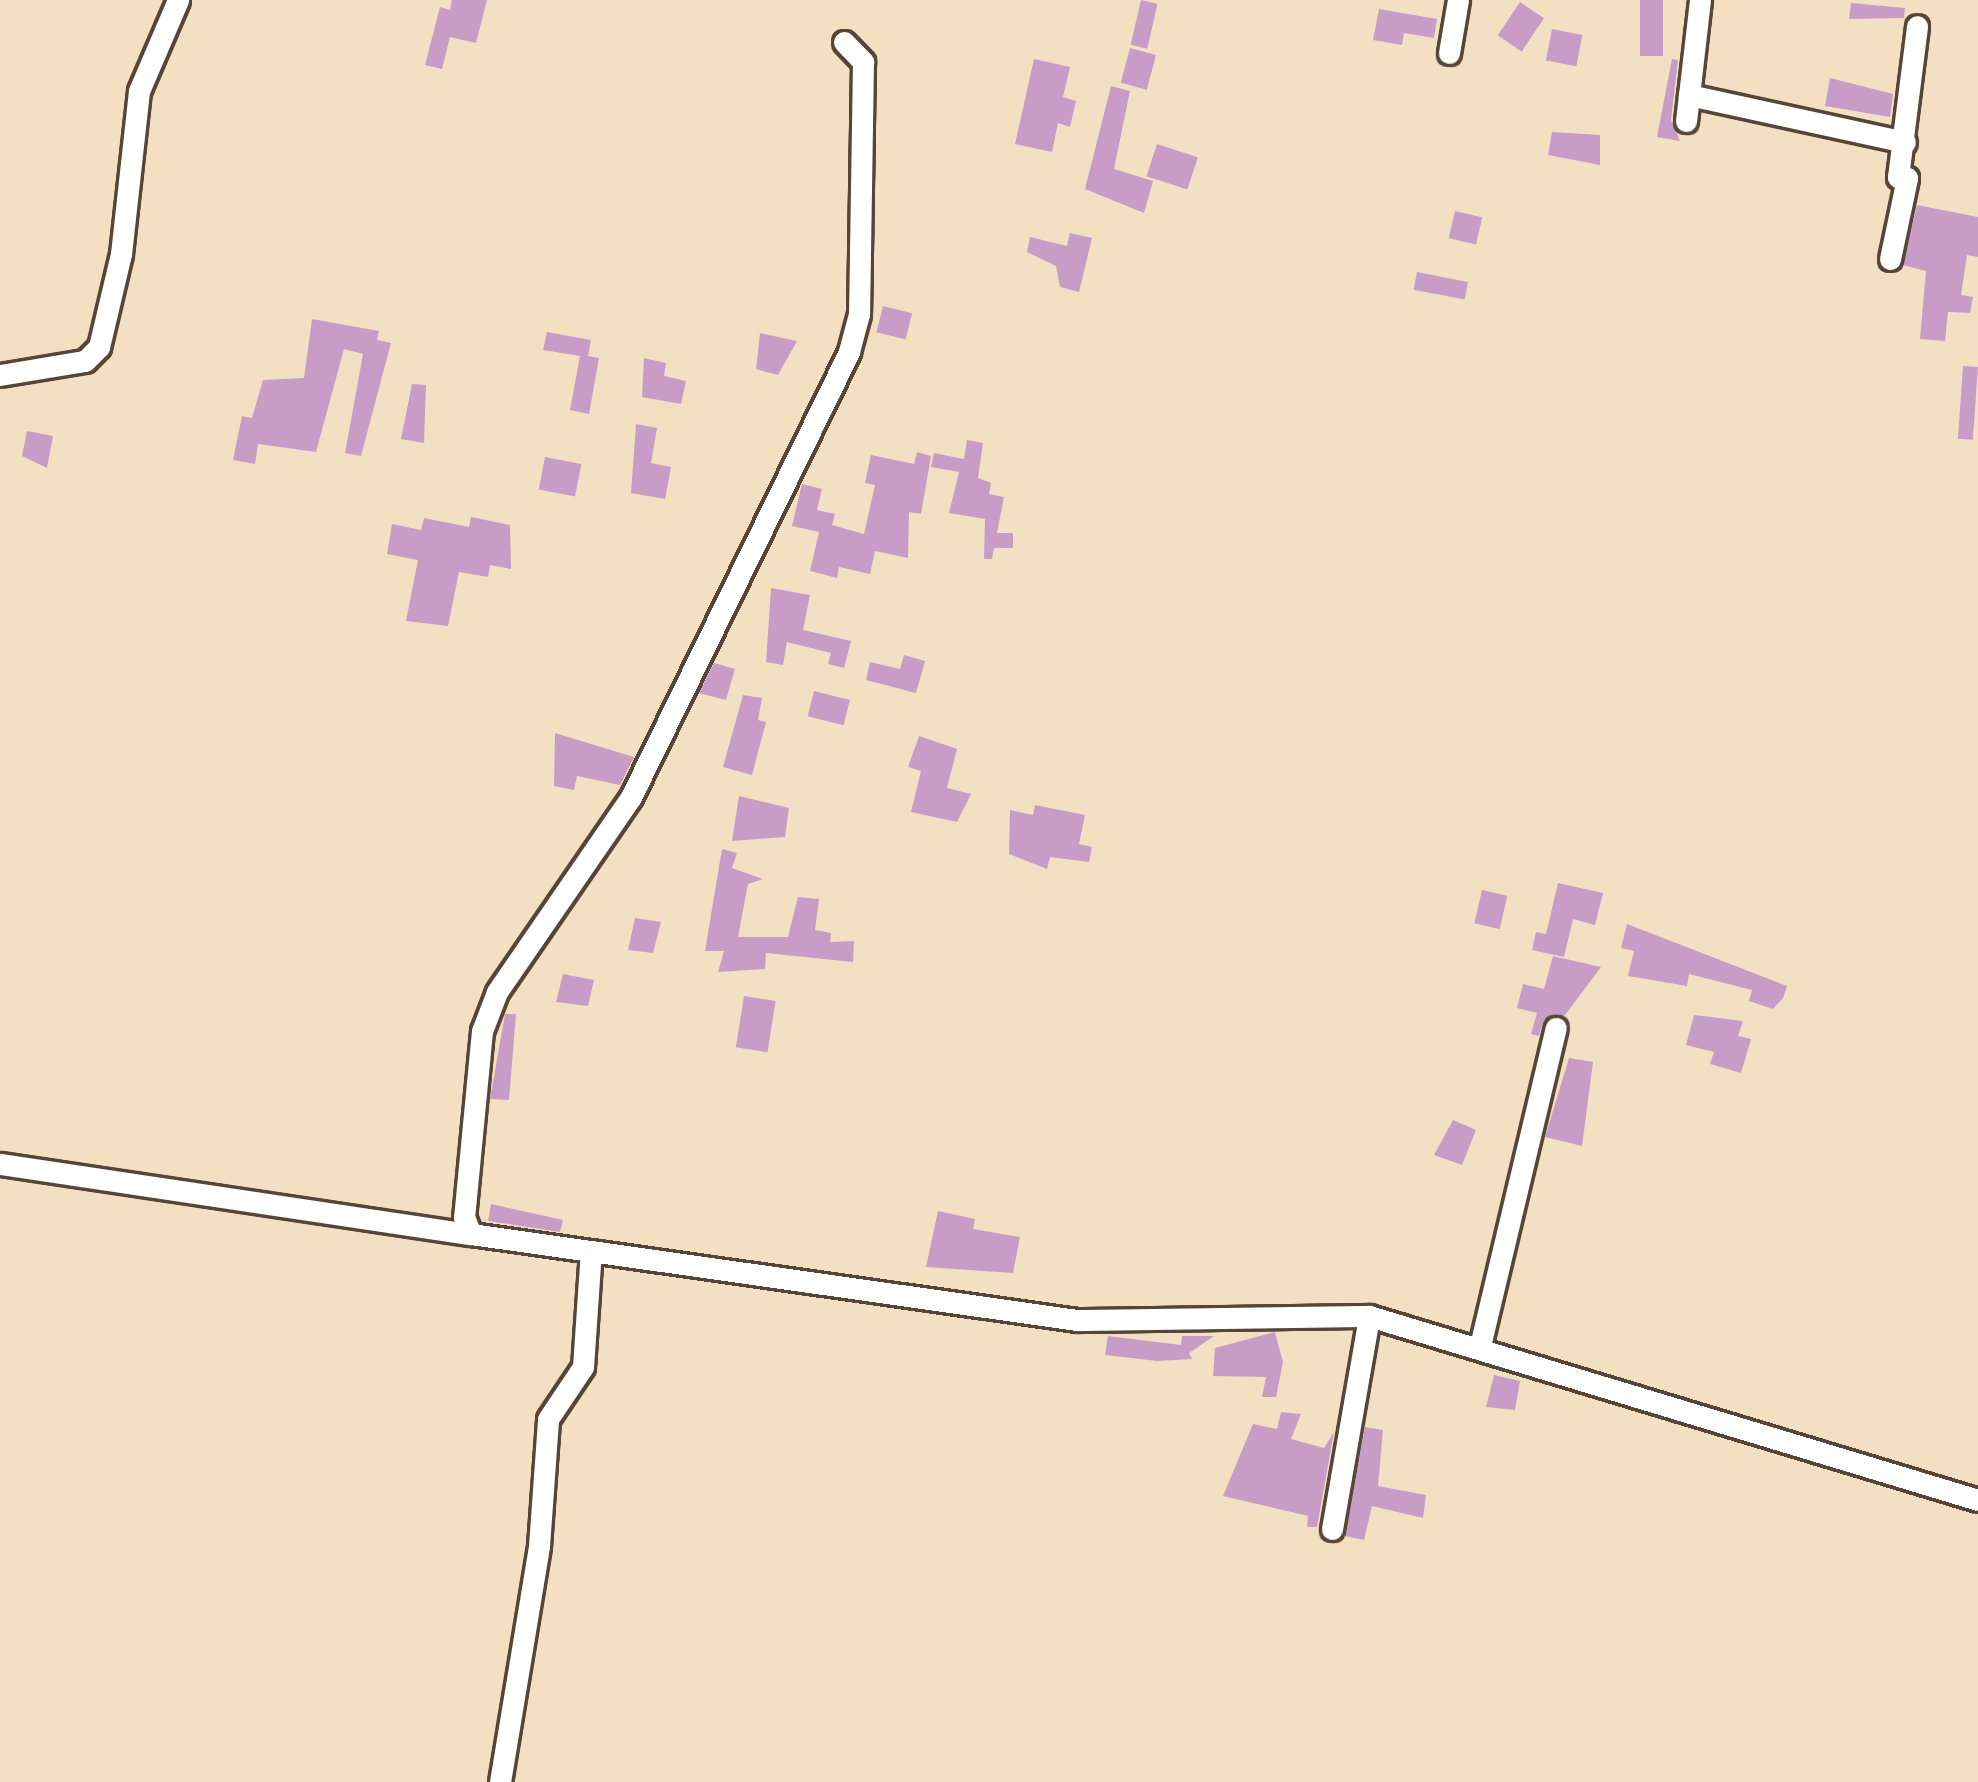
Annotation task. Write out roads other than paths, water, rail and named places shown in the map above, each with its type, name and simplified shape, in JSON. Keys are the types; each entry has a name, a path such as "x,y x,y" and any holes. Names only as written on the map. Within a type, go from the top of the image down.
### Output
{"street":[{"path":"0,375 85,361 99,347 121,254 139,92 178,0"},
{"path":"1449,52 1458,0"},
{"path":"1686,121 1700,0"},
{"path":"1890,259 1907,178 1898,177 1917,26"},
{"path":"471,1234 464,1217 482,1031 497,992 632,797 849,352 859,314 862,62 844,42"},
{"path":"1689,95 1905,142"},
{"path":"1480,1346 1556,1028"},
{"path":"0,1163 1077,1320 1369,1316 1978,1500"},
{"path":"500,1782 539,1546 548,1419 583,1367 591,1251"},
{"path":"1332,1529 1369,1316"}]}
